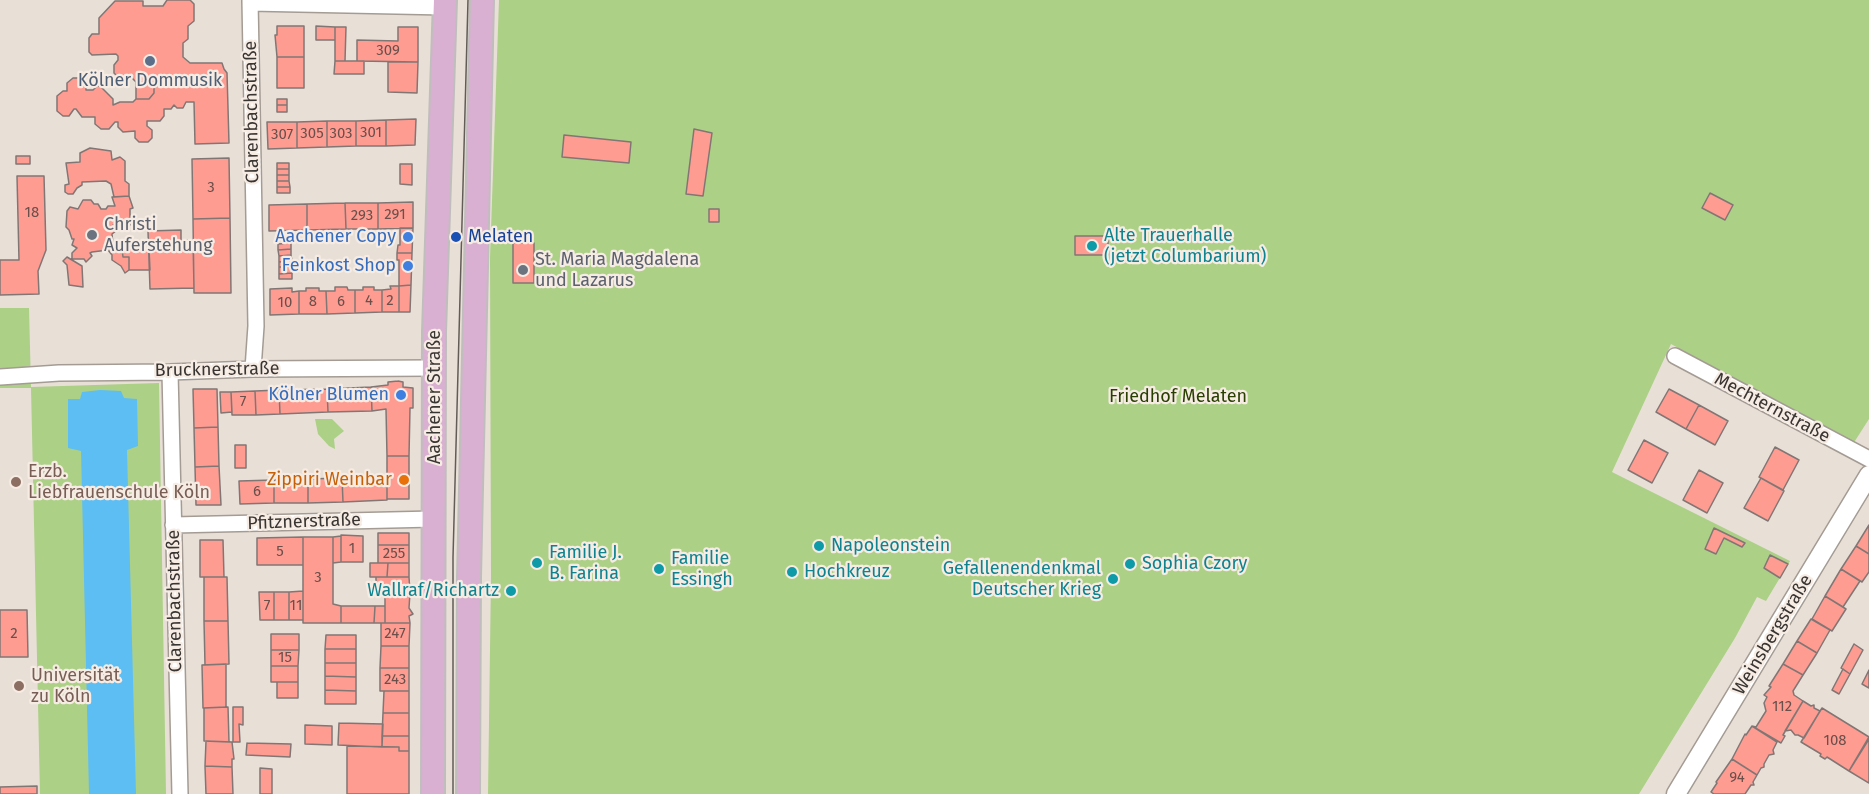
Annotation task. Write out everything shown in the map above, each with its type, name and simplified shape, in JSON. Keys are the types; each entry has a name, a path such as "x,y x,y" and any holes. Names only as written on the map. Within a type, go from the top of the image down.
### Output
{"main road":[{"name":"Aachener Straße","path":"468,794 469,577 482,0"},
{"name":"Aachener Straße","path":"433,794 434,368 445,3"}],"street":[{"path":"250,1 445,3"},
{"name":"Clarenbachstraße","path":"250,1 256,326 253,369"},
{"name":"Mechternstraße","path":"1675,356 1869,459"},
{"name":"Brucknerstraße","path":"0,377 95,372 434,368"},
{"name":"Clarenbachstraße","path":"170,372 180,794"},
{"name":"Weinsbergstraße","path":"1676,794 1869,475"},
{"name":"Pfitznerstraße","path":"173,525 434,519"}],"green space":[{"name":"Friedhof Melaten","path":"499,0 1869,0 1869,419 1853,444 1671,344 1612,472 1790,561 1766,601 1757,597 1735,638 1639,794 488,794 491,577 490,258"},
{"path":"0,308 29,308 31,387 159,383 166,794 40,794 31,388 0,388"},
{"path":"315,419 332,419 344,431 334,439 335,449 318,434"}],"water":[{"path":"121,391 124,398 137,399 138,446 127,450 136,794 89,794 81,451 68,448 68,399 80,399 82,392"}],"building":[{"path":"167,0 190,0 194,4 194,21 188,26 188,39 183,43 183,57 190,63 222,63 227,73 229,143 195,144 194,102 186,102 183,108 177,108 174,105 171,109 164,109 164,116 160,121 147,121 147,126 152,130 152,138 148,142 139,142 135,138 135,131 123,132 118,127 118,122 115,122 109,129 101,129 95,124 95,117 82,117 76,109 69,116 63,116 57,111 57,96 67,91 67,83 73,78 81,78 86,83 86,90 93,90 100,86 113,99 113,105 120,102 133,102 136,99 149,99 154,93 154,82 136,82 131,77 118,77 114,73 114,65 118,56 116,54 92,55 89,52 89,38 92,34 99,34 99,18 115,1 143,1 143,6 163,6"},
{"path":"277,26 304,26 304,57 277,57 275,35 277,35"},
{"path":"316,26 335,27 335,40 316,40"},
{"path":"335,27 346,27 345,61 335,61"},
{"path":"398,27 418,27 418,62 357,61 357,40 398,41"},
{"path":"277,57 304,57 304,88 277,88"},
{"path":"335,61 364,61 364,74 334,74"},
{"path":"388,62 418,62 417,93 388,92"},
{"path":"136,82 154,82 154,93 149,99 136,99"},
{"path":"277,99 287,99 287,105 277,105"},
{"path":"277,105 287,105 287,112 277,112"},
{"path":"416,119 415,145 386,146 386,120"},
{"path":"386,120 386,146 356,146 356,121"},
{"path":"327,121 356,121 356,146 327,147"},
{"path":"327,121 327,147 297,148 297,122"},
{"path":"267,122 297,122 297,148 268,149"},
{"path":"694,129 712,133 703,196 686,194"},
{"path":"564,135 631,142 629,163 562,157"},
{"path":"90,148 111,151 112,160 120,157 125,161 125,181 129,184 129,196 114,197 111,184 106,181 82,182 73,194 65,192 65,185 69,184 66,163 80,162 80,153"},
{"path":"16,156 30,156 30,164 16,164"},
{"path":"229,158 230,218 193,219 192,159"},
{"path":"277,163 289,163 289,169 277,169"},
{"path":"400,164 412,164 412,185 400,184"},
{"path":"277,169 289,169 289,175 277,175"},
{"path":"277,175 289,175 289,181 277,181"},
{"path":"17,176 44,176 46,250 38,271 39,294 0,295 0,260 19,260"},
{"path":"277,181 289,181 290,187 277,187"},
{"path":"277,187 290,187 290,193 277,193"},
{"path":"1710,193 1733,205 1725,220 1702,208"},
{"name":"Christi Auferstehung","path":"129,196 133,208 130,209 130,225 113,225 116,231 112,234 113,244 116,244 118,249 122,249 123,257 129,257 129,270 125,273 121,266 112,260 112,255 108,250 90,253 92,256 86,262 84,259 72,259 72,253 77,248 72,245 74,239 66,227 67,211 70,207 78,209 83,200 91,200 101,209 106,209 108,206 115,206 112,197"},
{"path":"413,202 413,228 378,229 378,203"},
{"path":"345,203 378,203 378,229 346,229"},
{"path":"345,203 346,229 307,230 307,204"},
{"path":"307,204 307,230 269,231 269,205"},
{"path":"709,209 719,209 719,222 709,222"},
{"path":"230,218 231,293 194,293 193,219"},
{"path":"400,228 413,228 412,253 397,253 398,245 400,245"},
{"path":"181,230 181,240 193,240 194,288 150,289 148,231"},
{"name":"Alte Trauerhalle (jetzt Columbarium)","path":"1075,236 1108,236 1108,255 1075,255"},
{"path":"291,243 291,249 278,250 278,244"},
{"name":"St. Maria Magdalena und Lazarus","path":"513,243 534,243 534,283 513,283"},
{"path":"122,249 149,249 150,270 129,270 129,257 123,257"},
{"path":"291,249 291,255 279,256 278,250"},
{"path":"397,253 412,253 411,285 399,286"},
{"path":"291,255 292,261 279,262 279,256"},
{"path":"67,257 82,266 83,287 69,285 67,265 63,261"},
{"path":"292,261 292,267 279,267 279,262"},
{"path":"279,267 292,267 292,273 279,274"},
{"path":"292,273 292,279 279,279 279,274"},
{"path":"411,285 410,312 399,312 399,286"},
{"path":"390,286 399,286 399,312 382,312 382,290 391,289"},
{"path":"335,287 355,290 355,313 327,314 326,291 335,291"},
{"path":"363,287 382,290 382,312 355,313 355,290 363,290"},
{"path":"292,288 292,292 299,291 299,314 270,315 270,289"},
{"path":"306,288 319,288 319,291 326,291 327,314 299,314 299,291 306,291"},
{"path":"403,382 403,387 413,388 413,408 410,408 409,456 387,456 386,409 372,411 371,387"},
{"path":"371,387 372,411 328,412 327,389"},
{"path":"193,389 217,389 218,427 194,428"},
{"path":"327,389 328,412 280,414 279,390"},
{"path":"1669,389 1699,405 1686,429 1656,412"},
{"path":"279,390 280,414 256,415 255,391"},
{"path":"255,391 256,415 232,415 231,392"},
{"path":"220,392 231,392 232,412 221,413"},
{"path":"1699,405 1728,421 1715,445 1686,429"},
{"path":"218,427 219,466 195,467 194,428"},
{"path":"1644,440 1668,453 1652,483 1628,470"},
{"path":"235,445 246,445 246,468 235,468"},
{"path":"1775,447 1799,460 1783,490 1759,477"},
{"path":"387,456 409,456 409,499 387,499"},
{"path":"219,466 221,505 196,505 195,467"},
{"path":"1699,470 1723,483 1707,513 1683,500"},
{"path":"387,477 387,500 343,502 342,478"},
{"path":"342,478 343,502 308,503 308,479"},
{"path":"1761,478 1784,491 1768,521 1744,508"},
{"path":"308,479 308,503 274,503 274,480"},
{"path":"274,480 274,503 240,504 239,481"},
{"path":"1869,525 1869,554 1856,546"},
{"path":"1714,528 1745,543 1742,547 1724,538 1716,554 1705,549"},
{"path":"378,533 409,533 409,545 378,545"},
{"path":"341,535 363,536 363,562 341,562"},
{"path":"341,536 341,562 333,563 333,537"},
{"path":"303,537 333,537 333,604 341,606 341,623 303,623"},
{"path":"303,537 303,565 257,565 257,538"},
{"path":"200,540 223,540 224,577 200,577"},
{"path":"378,545 409,545 409,563 378,563"},
{"path":"1856,546 1869,554 1869,572 1862,582 1841,569"},
{"path":"1770,555 1788,564 1780,578 1764,568"},
{"path":"370,563 388,563 387,577 370,577"},
{"path":"388,563 409,563 409,577 387,577"},
{"path":"1841,569 1860,581 1843,607 1825,596"},
{"path":"204,577 227,577 228,621 204,621"},
{"path":"376,577 409,577 410,593 376,592"},
{"path":"303,591 303,620 289,620 289,592"},
{"path":"259,592 274,592 274,620 260,620"},
{"path":"274,592 289,592 289,620 274,620"},
{"path":"385,593 410,593 409,608 413,614 409,616 410,623 385,623"},
{"path":"1825,596 1846,609 1832,631 1812,619"},
{"path":"341,606 375,606 374,623 341,623"},
{"path":"375,606 385,606 385,623 374,623"},
{"path":"0,610 27,610 28,657 0,657"},
{"path":"1811,619 1830,630 1817,653 1797,641"},
{"path":"204,621 228,621 229,664 205,665"},
{"path":"381,623 410,623 409,646 381,646"},
{"path":"271,634 299,634 299,650 271,650"},
{"path":"326,635 356,635 356,649 325,649"},
{"path":"1797,641 1817,653 1803,675 1783,664"},
{"path":"1854,644 1863,650 1850,674 1841,668"},
{"path":"381,646 409,646 409,668 380,668"},
{"path":"325,649 356,649 356,663 325,663"},
{"path":"271,650 299,650 298,666 271,666"},
{"path":"325,663 356,663 356,677 325,676"},
{"path":"226,664 226,707 203,708 202,665"},
{"path":"1783,664 1803,675 1793,691 1794,695 1803,701 1783,735 1785,736 1781,743 1752,726 1756,727 1766,711 1764,703 1767,697 1764,695"},
{"path":"271,666 298,666 298,682 271,682"},
{"path":"380,668 409,668 409,691 380,691"},
{"path":"1843,669 1850,674 1839,694 1832,690"},
{"path":"1869,670 1869,688 1862,684"},
{"path":"325,676 356,677 356,691 325,690"},
{"path":"277,682 298,682 298,698 277,698"},
{"path":"325,690 356,691 356,704 325,704"},
{"path":"384,691 409,691 409,713 383,713"},
{"path":"1803,701 1811,706 1814,705 1814,708 1820,711 1804,738 1795,735 1791,730 1785,731"},
{"path":"228,707 229,742 204,741 204,708"},
{"path":"233,707 243,707 243,725 239,724 240,742 233,742"},
{"path":"1822,708 1869,737 1849,771 1827,757 1825,759 1820,756 1821,754 1801,742"},
{"path":"383,713 409,713 409,736 382,736"},
{"path":"339,723 383,724 382,747 338,745"},
{"path":"305,725 332,726 332,745 305,744"},
{"path":"1752,726 1777,742 1773,750 1774,754 1769,755 1764,767 1757,775 1732,759 1745,734"},
{"path":"382,736 409,736 409,751 399,751 399,747 382,747"},
{"path":"1869,739 1869,783 1849,771"},
{"path":"206,741 232,742 234,759 232,759 232,767 205,766"},
{"path":"247,743 291,744 290,757 246,755"},
{"path":"347,746 399,747 399,751 409,751 409,794 347,794"},
{"path":"1732,759 1757,775 1753,782 1754,785 1751,785 1745,794 1714,794 1711,792 1716,782"},
{"path":"205,766 232,767 233,794 206,794"},
{"path":"260,768 272,769 272,794 260,794"},
{"path":"37,786 37,794 0,794 0,787"}],"tram line":[{"path":"453,794 453,557 468,0"}],"place":[{"name":"Kölner Dommusik","path":"150,61"},
{"name":"Christi Auferstehung","path":"92,235"},
{"name":"Aachener Copy","path":"408,237"},
{"name":"Melaten","path":"456,237"},
{"name":"Alte Trauerhalle (jetzt Columbarium)","path":"1092,246"},
{"name":"Feinkost Shop","path":"408,266"},
{"name":"St. Maria Magdalena und Lazarus","path":"523,270"},
{"name":"Kölner Blumen","path":"401,395"},
{"name":"Zippiri Weinbar","path":"404,480"},
{"name":"Erzb. Liebfrauenschule Köln","path":"16,482"},
{"name":"Napoleonstein","path":"819,546"},
{"name":"Familie J. B. Farina","path":"537,563"},
{"name":"Sophia Czory","path":"1130,564"},
{"name":"Familie Essingh","path":"659,569"},
{"name":"Hochkreuz","path":"792,572"},
{"name":"Gefallenendenkmal Deutscher Krieg","path":"1113,579"},
{"name":"Wallraf/Richartz","path":"511,591"},
{"name":"Universität zu Köln","path":"19,686"}]}
